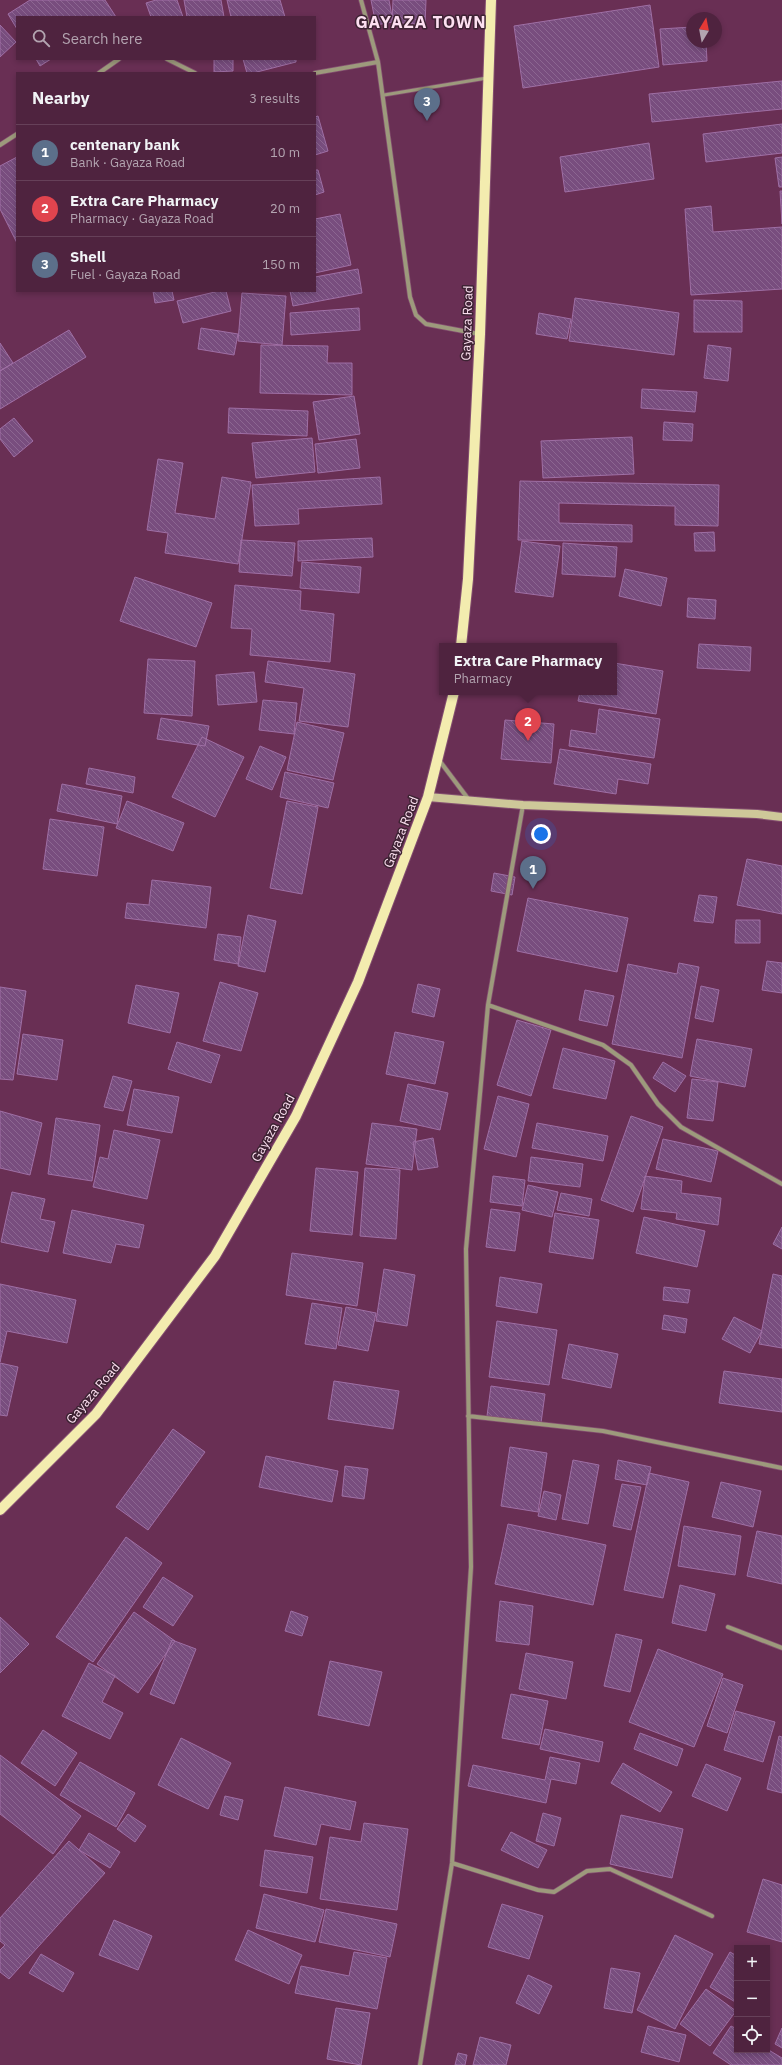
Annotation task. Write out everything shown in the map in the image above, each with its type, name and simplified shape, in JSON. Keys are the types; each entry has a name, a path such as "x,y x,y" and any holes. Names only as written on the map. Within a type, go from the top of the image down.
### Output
{"main road":[{"name":"Gayaza Road","path":"461,643 468,579 480,334 491,0"},
{"name":"Gayaza Road","path":"0,1510 96,1414 215,1256 296,1116 358,982 428,797 453,695"}],"street":[{"path":"361,0 378,62 384,94 410,297 416,315 426,324 480,334"},
{"path":"100,72 118,60"},
{"path":"169,60 193,72"},
{"path":"316,73 378,62"},
{"path":"0,145 16,135"},
{"path":"437,759 469,800"},
{"path":"428,797 523,805 757,814 782,817"},
{"path":"420,2065 452,1863 471,1567 466,1249 488,1005 523,805"},
{"path":"488,1005 603,1045 631,1065 658,1104 681,1127 782,1184"},
{"path":"468,1416 603,1431 782,1468"},
{"path":"728,1627 782,1648"},
{"path":"452,1863 538,1890 554,1892 587,1870 610,1869 712,1916"}],"lane":[{"path":"384,94 488,77"}],"building":[{"path":"30,0 105,0 115,16 16,16 16,27 8,14"},
{"path":"156,0 177,0 183,16 151,16 146,3"},
{"path":"184,0 221,0 224,16 187,16"},
{"path":"227,0 280,0 285,16 231,16"},
{"path":"371,0 389,0 393,22 376,25"},
{"path":"393,0 426,0 425,25 392,22"},
{"path":"650,5 659,67 523,88 514,26"},
{"path":"0,25 16,42 0,57"},
{"path":"686,27 686,48 706,48 707,61 663,65 660,29"},
{"path":"37,60 49,60 40,66"},
{"path":"214,60 233,60 233,71 214,72"},
{"path":"243,60 296,60 296,62 257,72 247,72"},
{"path":"782,81 782,109 652,122 649,94"},
{"path":"318,116 328,151 316,155 316,117"},
{"path":"782,124 782,153 706,162 703,134"},
{"path":"649,143 654,179 565,192 560,157"},
{"path":"782,157 782,187 779,187 775,158"},
{"path":"16,158 16,241 0,209 0,166"},
{"path":"316,170 318,170 324,192 316,195"},
{"path":"780,191 782,191 782,224"},
{"path":"711,206 713,232 782,227 782,289 691,295 685,209"},
{"path":"340,214 351,265 316,273 316,219"},
{"path":"358,269 362,293 293,306 290,292 316,292 316,277"},
{"path":"153,292 172,292 174,300 155,303"},
{"path":"215,292 226,292 231,311 183,323 177,301"},
{"path":"242,293 286,296 282,345 238,341"},
{"path":"575,298 679,313 674,355 569,341"},
{"path":"694,300 742,301 742,332 694,332"},
{"path":"359,308 360,330 291,335 290,313"},
{"path":"539,313 571,319 567,339 536,334"},
{"path":"201,328 238,334 234,355 198,349"},
{"path":"69,330 86,357 0,409 0,371"},
{"path":"0,343 13,363 0,371"},
{"path":"261,345 328,346 327,363 352,363 352,395 260,393"},
{"path":"708,345 731,348 728,381 704,378"},
{"path":"642,389 697,392 695,412 641,408"},
{"path":"354,396 360,434 319,440 313,402"},
{"path":"229,408 308,411 307,436 228,433"},
{"path":"14,418 33,441 14,457 0,439 0,429"},
{"path":"664,422 693,424 692,441 663,440"},
{"path":"632,437 634,474 543,478 541,441"},
{"path":"312,438 315,472 256,478 252,443"},
{"path":"356,439 360,468 318,473 315,444"},
{"path":"158,459 183,463 175,513 215,519 222,477 251,482 238,564 165,553 168,533 147,530"},
{"path":"380,477 382,504 298,509 299,524 255,526 252,485"},
{"path":"520,481 719,485 718,526 675,525 675,506 559,503 559,523 632,525 632,542 518,540"},
{"path":"714,532 715,551 695,551 694,533"},
{"path":"372,538 373,557 298,561 298,541"},
{"path":"241,540 295,543 292,576 239,572"},
{"path":"522,541 560,546 553,597 515,592"},
{"path":"563,543 617,547 615,577 562,574"},
{"path":"302,562 361,567 359,593 300,588"},
{"path":"625,569 667,578 661,606 619,596"},
{"path":"135,577 212,603 196,647 120,621"},
{"path":"235,585 301,591 300,610 334,614 330,662 250,655 252,629 231,628"},
{"path":"688,598 716,600 715,619 687,617"},
{"path":"699,644 751,647 750,671 697,668"},
{"path":"148,659 195,661 192,716 144,713"},
{"path":"268,661 355,674 348,727 299,721 304,688 265,682"},
{"path":"617,663 663,671 656,714 578,701 579,695 617,695"},
{"path":"254,672 257,702 218,705 216,675"},
{"path":"263,700 297,703 294,734 259,730"},
{"path":"599,709 660,719 654,758 569,746 571,730 596,734"},
{"path":"161,718 209,726 205,746 157,739"},
{"path":"505,720 554,724 551,763 501,759"},
{"path":"297,722 344,733 333,780 287,770"},
{"path":"202,737 244,757 215,817 172,797"},
{"path":"260,746 286,757 272,790 246,779"},
{"path":"560,749 651,764 648,784 618,779 616,794 554,784"},
{"path":"89,768 135,777 133,793 86,784"},
{"path":"285,772 334,783 328,808 280,797"},
{"path":"62,784 122,796 117,824 57,811"},
{"path":"127,801 184,823 173,851 116,828"},
{"path":"287,801 318,807 302,894 270,888"},
{"path":"50,819 104,827 97,876 43,869"},
{"path":"747,859 782,866 782,914 737,905"},
{"path":"494,873 515,877 512,895 491,891"},
{"path":"152,880 211,887 206,928 125,918 127,903 149,905"},
{"path":"699,895 717,897 713,923 694,921"},
{"path":"528,898 628,918 617,972 517,951"},
{"path":"248,915 276,921 265,972 238,966"},
{"path":"736,920 760,920 760,943 735,943"},
{"path":"218,934 241,937 238,964 214,960"},
{"path":"767,961 782,963 782,993 762,990"},
{"path":"679,963 699,967 682,1058 612,1044 628,964 677,974"},
{"path":"220,982 258,993 241,1051 203,1041"},
{"path":"418,984 440,989 434,1017 412,1012"},
{"path":"136,985 179,993 170,1033 128,1023"},
{"path":"701,986 719,990 713,1022 695,1018"},
{"path":"0,987 26,991 13,1080 0,1079"},
{"path":"585,990 614,996 607,1026 579,1020"},
{"path":"517,1020 551,1030 531,1096 497,1085"},
{"path":"395,1032 444,1042 435,1084 386,1074"},
{"path":"23,1034 63,1040 57,1080 17,1074"},
{"path":"697,1039 752,1049 745,1087 690,1076"},
{"path":"177,1042 220,1055 211,1083 168,1069"},
{"path":"563,1048 615,1061 606,1099 553,1088"},
{"path":"663,1062 686,1076 675,1092 653,1078"},
{"path":"113,1076 132,1081 123,1111 104,1107"},
{"path":"692,1079 718,1082 713,1121 687,1118"},
{"path":"408,1084 448,1093 440,1130 400,1121"},
{"path":"134,1089 179,1097 172,1133 127,1125"},
{"path":"498,1096 529,1104 516,1157 484,1149"},
{"path":"0,1111 42,1123 30,1175 0,1168"},
{"path":"631,1116 663,1127 633,1212 601,1200"},
{"path":"56,1118 100,1125 92,1181 48,1174"},
{"path":"372,1123 417,1129 412,1170 366,1164"},
{"path":"537,1123 608,1136 603,1161 532,1148"},
{"path":"114,1130 160,1140 147,1199 93,1187 100,1157 108,1159"},
{"path":"433,1138 438,1167 418,1170 413,1142"},
{"path":"663,1139 718,1151 711,1182 656,1169"},
{"path":"531,1157 583,1164 580,1187 528,1181"},
{"path":"316,1168 358,1172 352,1235 310,1231"},
{"path":"365,1168 400,1170 396,1239 360,1236"},
{"path":"493,1176 525,1180 522,1206 490,1202"},
{"path":"645,1176 682,1181 681,1193 721,1198 718,1225 676,1219 677,1213 641,1209"},
{"path":"528,1185 558,1192 552,1217 522,1210"},
{"path":"12,1192 45,1199 40,1219 55,1222 48,1252 1,1242"},
{"path":"561,1193 592,1199 589,1216 557,1210"},
{"path":"491,1209 520,1213 515,1251 486,1247"},
{"path":"72,1210 144,1225 139,1248 116,1244 111,1263 63,1253"},
{"path":"555,1213 599,1220 593,1259 549,1252"},
{"path":"644,1217 705,1231 697,1267 636,1253"},
{"path":"782,1227 782,1249 773,1244"},
{"path":"292,1253 363,1263 357,1306 286,1295"},
{"path":"384,1269 415,1275 407,1326 376,1321"},
{"path":"773,1274 782,1276 782,1348 759,1344"},
{"path":"500,1277 542,1284 537,1313 496,1306"},
{"path":"0,1284 76,1300 67,1343 7,1331 0,1362"},
{"path":"664,1287 690,1290 688,1303 663,1300"},
{"path":"312,1303 342,1308 336,1349 305,1344"},
{"path":"346,1307 376,1313 368,1351 338,1345"},
{"path":"664,1315 687,1319 685,1333 662,1329"},
{"path":"734,1317 762,1331 750,1353 722,1339"},
{"path":"497,1321 557,1330 549,1385 489,1377"},
{"path":"569,1344 618,1354 611,1388 562,1378"},
{"path":"0,1363 18,1367 7,1416 0,1415"},
{"path":"724,1371 782,1379 782,1412 719,1403"},
{"path":"334,1381 399,1391 393,1429 328,1419"},
{"path":"491,1386 545,1394 541,1423 487,1416"},
{"path":"173,1429 205,1452 148,1530 116,1507"},
{"path":"510,1447 547,1453 538,1512 501,1506"},
{"path":"266,1456 338,1471 332,1502 259,1487"},
{"path":"573,1460 599,1465 588,1524 562,1519"},
{"path":"618,1460 651,1467 647,1485 615,1479"},
{"path":"345,1466 368,1469 364,1499 342,1496"},
{"path":"649,1473 689,1482 663,1598 624,1590"},
{"path":"721,1482 761,1491 753,1527 712,1517"},
{"path":"622,1484 641,1487 631,1530 613,1526"},
{"path":"544,1491 561,1495 556,1520 538,1516"},
{"path":"508,1524 606,1545 593,1605 495,1584"},
{"path":"684,1526 741,1536 735,1575 678,1566"},
{"path":"757,1531 782,1536 782,1584 747,1576"},
{"path":"126,1537 162,1563 93,1662 56,1637"},
{"path":"163,1577 193,1596 173,1626 143,1607"},
{"path":"680,1585 715,1594 706,1631 672,1623"},
{"path":"500,1601 533,1606 529,1645 496,1641"},
{"path":"291,1611 308,1617 302,1636 285,1631"},
{"path":"134,1612 175,1641 138,1693 97,1664"},
{"path":"0,1617 29,1644 0,1673"},
{"path":"616,1634 642,1640 630,1692 604,1686"},
{"path":"172,1640 196,1649 174,1704 150,1694"},
{"path":"658,1649 723,1674 694,1747 629,1722"},
{"path":"526,1653 573,1662 566,1699 519,1689"},
{"path":"330,1661 382,1672 369,1726 318,1715"},
{"path":"89,1663 115,1676 102,1702 123,1713 110,1739 62,1716"},
{"path":"723,1678 743,1685 727,1733 707,1726"},
{"path":"511,1694 548,1701 539,1745 502,1738"},
{"path":"736,1711 775,1722 763,1762 724,1750"},
{"path":"545,1729 603,1742 599,1762 540,1749"},
{"path":"43,1730 77,1753 55,1786 21,1763"},
{"path":"640,1733 683,1749 677,1766 634,1749"},
{"path":"779,1736 782,1737 782,1793 767,1789"},
{"path":"181,1738 231,1763 208,1809 158,1785"},
{"path":"0,1755 81,1816 53,1854 0,1814"},
{"path":"550,1757 580,1763 576,1784 551,1779 546,1803 468,1786 473,1765 545,1780"},
{"path":"80,1762 135,1793 116,1827 60,1795"},
{"path":"623,1763 672,1792 660,1812 611,1783"},
{"path":"706,1764 741,1778 727,1811 692,1796"},
{"path":"285,1787 356,1802 350,1830 321,1824 316,1845 274,1836"},
{"path":"225,1796 243,1800 238,1820 220,1815"},
{"path":"543,1813 561,1818 554,1846 536,1841"},
{"path":"128,1814 146,1826 135,1842 117,1829"},
{"path":"621,1815 683,1829 672,1878 610,1864"},
{"path":"364,1823 408,1829 397,1910 320,1899 330,1837 361,1842"},
{"path":"511,1832 547,1850 538,1868 501,1850"},
{"path":"89,1833 120,1852 110,1868 79,1850"},
{"path":"69,1841 105,1873 9,1979 0,1972 0,1950 5,1945 0,1941 0,1918"},
{"path":"265,1850 313,1857 307,1893 260,1886"},
{"path":"763,1879 782,1885 782,1942 747,1932"},
{"path":"264,1894 324,1910 315,1942 256,1928"},
{"path":"502,1904 543,1916 529,1959 488,1947"},
{"path":"326,1909 397,1924 390,1957 319,1942"},
{"path":"114,1920 152,1936 138,1970 99,1955"},
{"path":"248,1930 302,1955 289,1984 235,1960"},
{"path":"675,1935 713,1954 675,2029 637,2010"},
{"path":"354,1952 387,1958 377,2009 295,1993 301,1966 349,1976"},
{"path":"730,1952 734,1954 734,2001 710,1987"},
{"path":"41,1954 74,1973 63,1992 29,1973"},
{"path":"611,1968 640,1973 632,2013 604,2008"},
{"path":"528,1975 552,1986 539,2014 516,2003"},
{"path":"706,1989 734,2010 734,2014 710,2046 680,2024"},
{"path":"336,2008 370,2013 361,2065 327,2059"},
{"path":"648,2026 686,2035 679,2062 641,2052"},
{"path":"731,2026 734,2028 734,2053 770,2053 770,2051 782,2058 782,2065 731,2065 713,2053"},
{"path":"782,2028 782,2048 775,2044"},
{"path":"480,2037 511,2045 506,2065 473,2065"},
{"path":"458,2053 467,2055 465,2065 455,2065"}],"place":[{"name":"Shell","path":"427,121"},
{"name":"Extra Care Pharmacy","path":"528,741"},
{"name":"centenary bank","path":"533,889"}],"district":[{"name":"GAYAZA TOWN","path":"421,22"}]}
